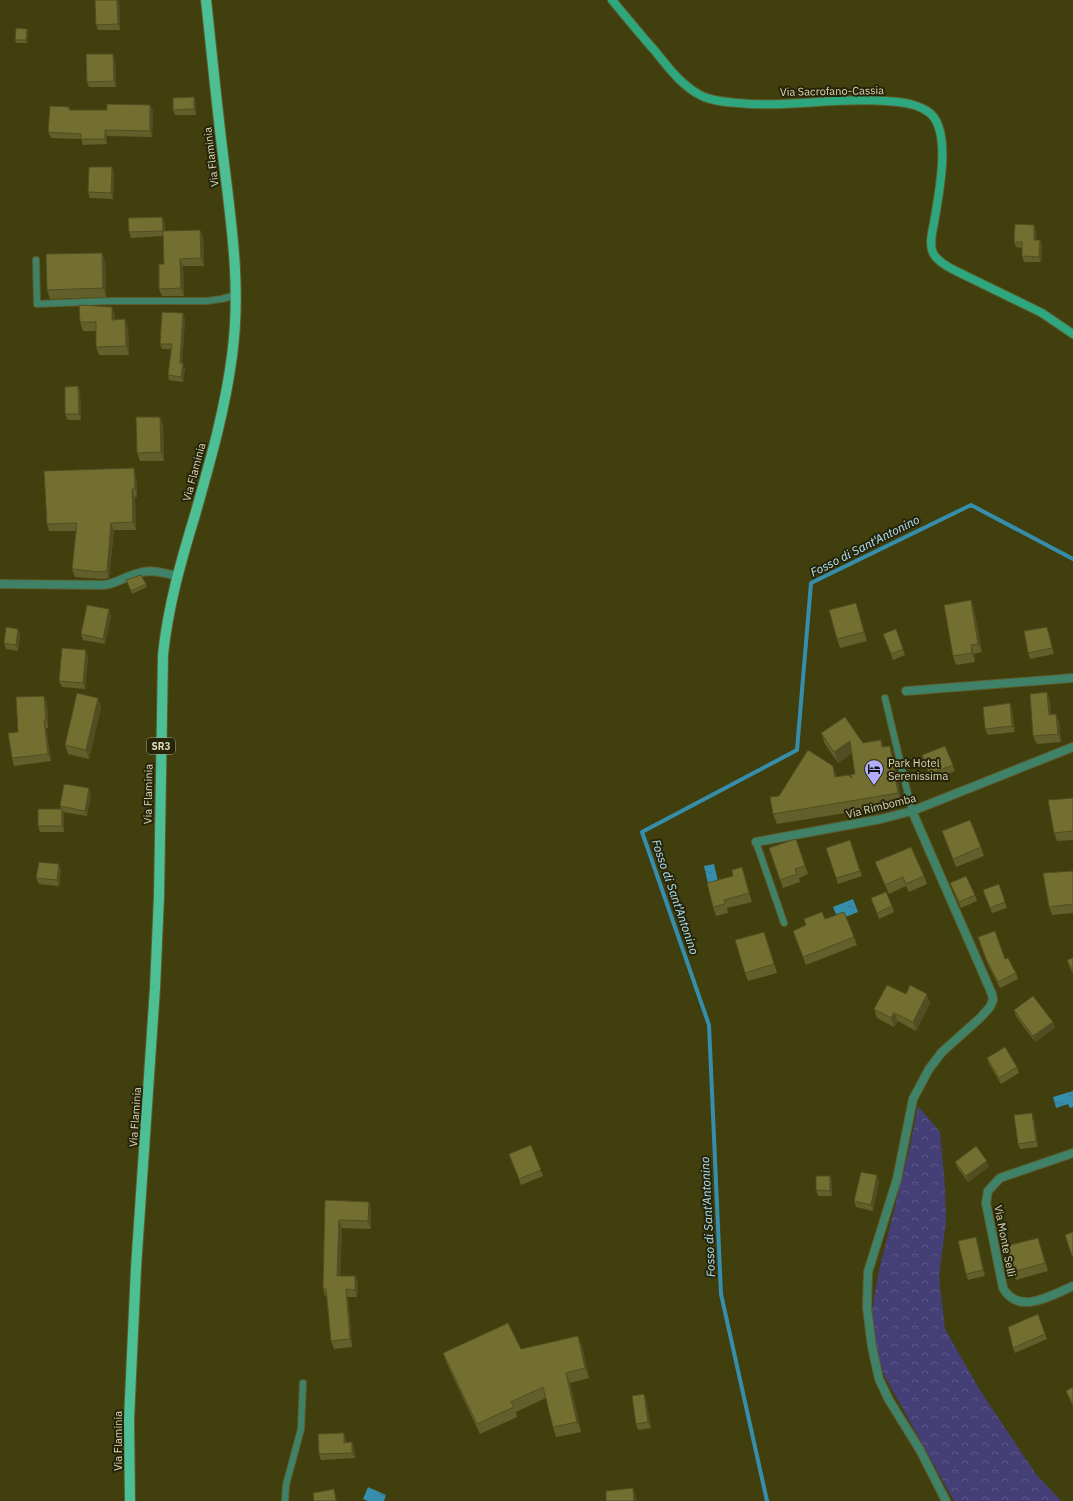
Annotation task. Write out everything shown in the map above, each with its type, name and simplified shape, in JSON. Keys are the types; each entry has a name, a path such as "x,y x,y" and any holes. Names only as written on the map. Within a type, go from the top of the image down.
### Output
{"main road":[{"name":"Via Flaminia","path":"130,1501 129,1420 133,1336 156,965 162,670 166,626 177,576 209,465 225,398 234,339 237,295 236,263 206,0"}],"street":[{"name":"Via Sacrofano-Cassia","path":"612,0 672,71 687,87 701,96 727,102 751,104 867,99 907,102 928,111 936,121 942,138 942,167 932,233 931,247 933,254 941,262 954,270 1042,313 1073,334"},
{"path":"0,584 103,585 112,584 136,573 155,572 177,576"},
{"path":"906,691 1073,678"},
{"name":"Via Rimbomba","path":"756,842 881,820 912,811 1073,747"},
{"path":"912,811 992,994 993,1000 990,1007 980,1018 942,1052 929,1069 914,1099 897,1179 868,1272 867,1308 872,1347 880,1379 889,1400 920,1450 946,1501"},
{"name":"Via Monte Selli","path":"1073,1153 1000,1178 988,1191 986,1203 1003,1288 1008,1295 1015,1300 1028,1302 1042,1299 1073,1286"}],"lane":[{"path":"36,260 37,304 109,301 207,301 237,295"},
{"path":"885,698 912,811"},
{"path":"756,842 784,923"},
{"path":"285,1501 286,1485 301,1430 303,1382"}],"green space":[{"path":"918,1106 940,1132 945,1186 946,1222 939,1277 945,1329 981,1392 1036,1474 1061,1501 954,1501 883,1373 875,1343 872,1310 879,1270 908,1155"}],"water":[{"path":"714,864 719,886 709,888 704,866"},
{"path":"853,899 858,912 838,920 833,907"},
{"path":"1073,1091 1073,1107 1070,1108 1068,1104 1056,1108 1053,1097"},
{"path":"368,1487 386,1495 384,1501 368,1501 363,1499"}],"building":[{"path":"95,0 117,0 118,24 96,25"},
{"path":"16,28 27,29 26,40 15,40"},
{"path":"86,54 113,54 114,81 87,82"},
{"path":"194,97 194,109 173,110 173,98"},
{"path":"107,104 150,105 150,131 105,130 105,139 81,139 81,134 48,132 50,106 69,107 69,110 107,110"},
{"path":"89,167 112,167 111,193 88,192"},
{"path":"162,217 163,231 129,232 128,218"},
{"path":"1015,224 1034,225 1034,240 1040,240 1039,257 1022,256 1022,242 1014,242"},
{"path":"200,230 201,258 180,259 181,288 159,289 159,264 164,264 163,231"},
{"path":"102,253 103,288 47,290 46,254"},
{"path":"79,305 112,307 112,320 125,319 126,346 96,347 96,322 80,322"},
{"path":"162,312 183,313 180,363 183,363 181,377 168,375 172,344 160,344"},
{"path":"78,386 79,414 65,414 65,387"},
{"path":"136,417 160,417 161,452 137,453"},
{"path":"134,468 135,489 132,489 133,522 111,523 107,571 100,572 72,569 77,523 47,524 44,471"},
{"path":"141,575 146,584 131,591 126,580"},
{"path":"971,600 978,644 971,645 972,653 953,656 944,605"},
{"path":"856,603 864,632 837,639 829,610"},
{"path":"87,605 109,609 103,639 81,634"},
{"path":"6,627 18,629 16,645 4,643"},
{"path":"1047,627 1052,648 1028,653 1024,631"},
{"path":"896,629 903,649 891,654 883,634"},
{"path":"62,648 86,650 83,683 59,681"},
{"path":"1047,692 1049,715 1056,714 1058,734 1033,736 1030,694"},
{"path":"77,693 98,698 86,750 65,745"},
{"path":"44,696 46,720 44,720 48,754 12,758 8,733 18,732 16,697"},
{"path":"1010,703 1012,726 985,729 983,707"},
{"name":"Park Hotel Serenissima","path":"845,717 863,743 881,740 882,747 890,746 898,793 773,814 770,797 779,796 808,750 833,766 835,777 848,775 853,778 850,775 855,774 850,741 834,752 821,733"},
{"path":"945,746 953,765 929,774 922,755"},
{"path":"64,784 89,788 85,811 60,806"},
{"path":"1073,798 1073,831 1054,833 1048,800"},
{"path":"38,809 62,809 62,826 38,826"},
{"path":"970,820 981,847 953,859 942,831"},
{"path":"796,839 805,866 795,869 797,874 780,880 769,848"},
{"path":"850,840 860,871 836,878 826,848"},
{"path":"911,847 924,876 906,884 903,877 885,885 875,862"},
{"path":"39,862 59,864 57,880 36,878"},
{"path":"742,867 749,893 724,900 725,904 713,907 707,883 733,876 732,870"},
{"path":"1073,871 1073,904 1049,907 1043,873"},
{"path":"966,876 975,895 959,902 950,883"},
{"path":"999,884 1005,902 990,908 983,890"},
{"path":"886,892 892,906 877,913 871,898"},
{"path":"822,912 825,919 844,912 854,937 803,957 793,931 806,925 804,919"},
{"path":"995,931 1005,959 1008,958 1016,973 998,982 986,959 978,937"},
{"path":"764,932 774,964 745,973 735,940"},
{"path":"1073,958 1073,971 1067,960"},
{"path":"887,985 906,994 910,985 927,994 913,1022 894,1013 891,1018 874,1009"},
{"path":"1033,996 1053,1022 1033,1036 1014,1010"},
{"path":"1005,1047 1017,1067 999,1078 987,1058"},
{"path":"1032,1113 1036,1141 1018,1144 1014,1115"},
{"path":"531,1145 541,1170 519,1179 509,1154"},
{"path":"976,1146 987,1161 966,1176 955,1162"},
{"path":"861,1172 877,1175 871,1205 854,1201"},
{"path":"816,1176 830,1176 830,1191 816,1190"},
{"path":"325,1200 369,1202 368,1221 339,1220 337,1276 355,1276 355,1290 346,1289 350,1339 331,1341 326,1289 323,1289"},
{"path":"1073,1232 1073,1256 1072,1256 1065,1235"},
{"path":"976,1237 983,1270 966,1274 958,1241"},
{"path":"1038,1238 1045,1263 1013,1272 1006,1246"},
{"path":"1038,1314 1045,1334 1013,1348 1008,1327"},
{"path":"508,1323 521,1349 578,1336 585,1368 566,1373 577,1422 553,1427 543,1387 511,1402 514,1407 477,1424 443,1353"},
{"path":"1073,1387 1073,1405 1066,1391"},
{"path":"644,1394 648,1422 636,1424 632,1396"},
{"path":"344,1433 344,1443 352,1442 352,1453 319,1454 318,1434"},
{"path":"633,1488 634,1501 606,1501 606,1491"},
{"path":"334,1489 336,1501 314,1501 313,1493"}],"waterway":[{"name":"Fosso di Sant'Antonino","path":"767,1501 721,1294 709,1025 642,832 797,750 811,583 971,505 1073,559"}],"place":[{"name":"Park Hotel Serenissima","path":"874,786"}]}
